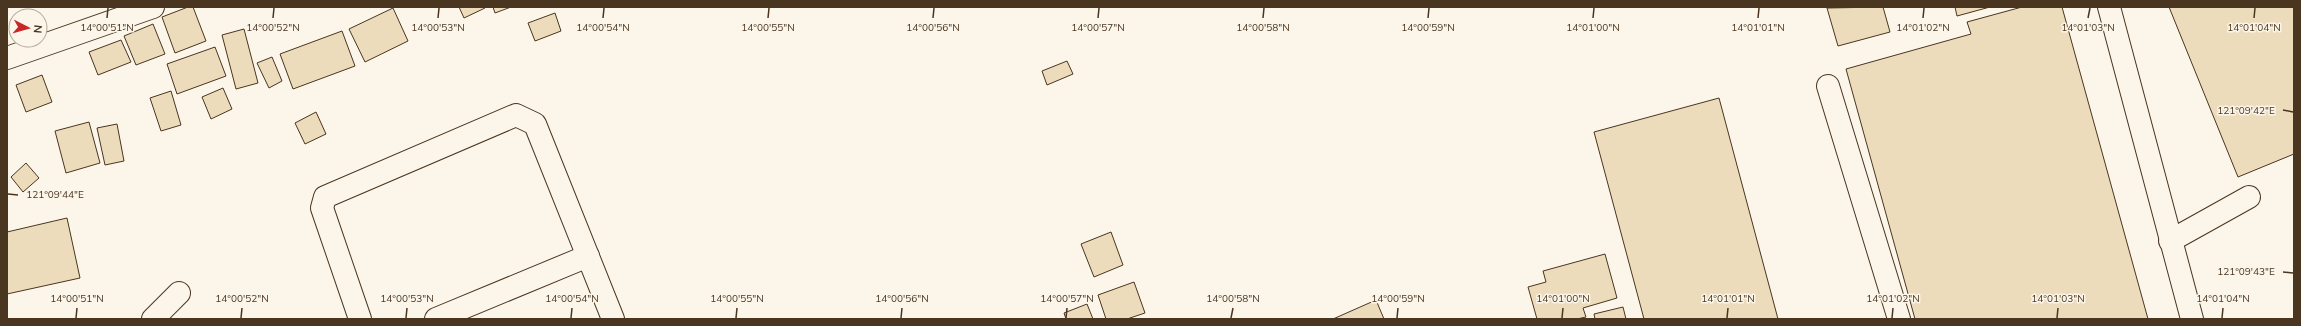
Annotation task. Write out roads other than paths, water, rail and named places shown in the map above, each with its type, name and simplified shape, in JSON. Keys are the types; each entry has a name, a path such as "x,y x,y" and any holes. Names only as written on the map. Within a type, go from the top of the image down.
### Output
{"street":[{"path":"7,58 153,7"},
{"path":"2109,7 2170,241 2192,319"},
{"path":"1828,86 1899,319"},
{"path":"360,319 322,208 325,197 516,115 534,124 613,319"},
{"path":"2170,241 2249,197"},
{"path":"436,319 588,256"},
{"path":"153,319 179,293"}]}
